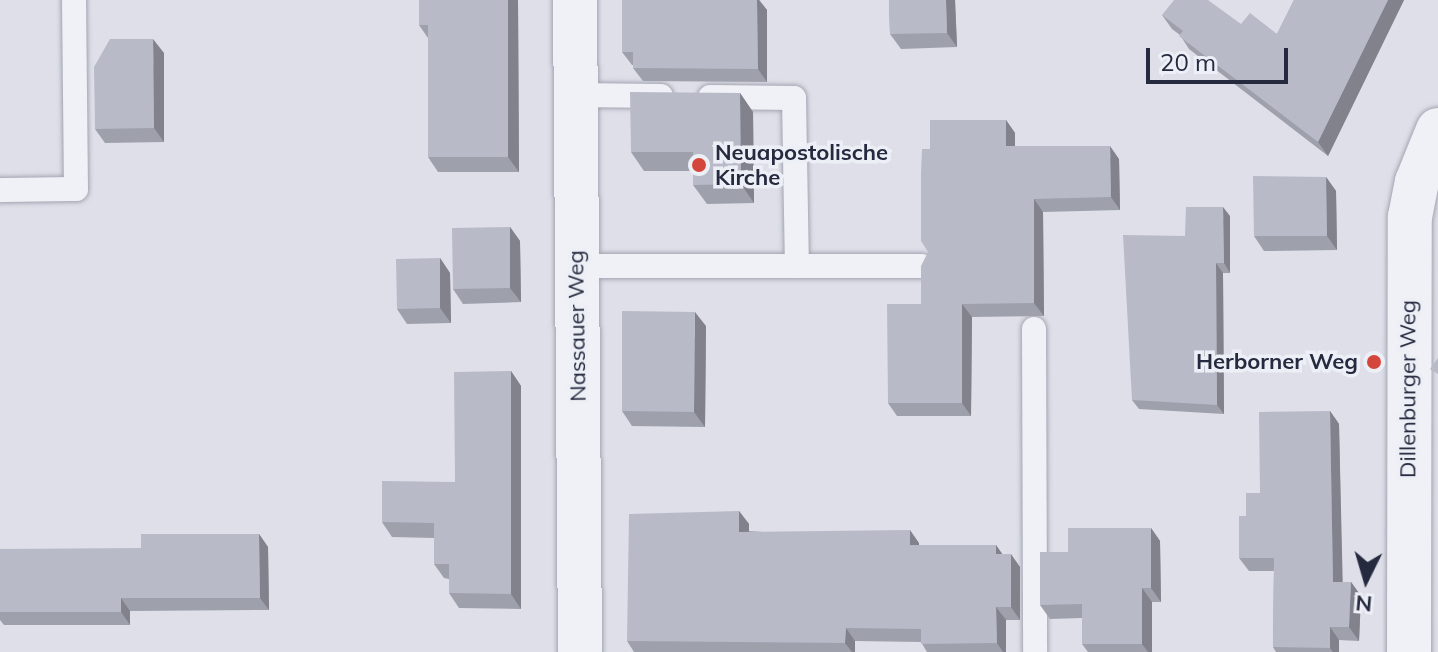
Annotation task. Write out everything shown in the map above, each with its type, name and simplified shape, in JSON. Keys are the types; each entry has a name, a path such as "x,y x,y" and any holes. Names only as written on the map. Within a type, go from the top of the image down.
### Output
{"street":[{"name":"Nassauer Weg","path":"575,0 580,652"},
{"name":"Dillenburger Weg","path":"1409,652 1423,515 1410,217 1417,182 1438,130"}],"lane":[{"path":"0,190 76,189 74,0"},
{"path":"575,95 794,98 797,266"},
{"path":"576,266 922,266"},
{"path":"1034,329 1035,652"}],"building":[{"path":"419,0 508,0 508,157 428,157 428,25 419,25"},
{"path":"622,0 757,0 758,69 633,68 633,52 622,52"},
{"path":"889,0 946,0 947,33 890,34"},
{"path":"1174,0 1208,0 1241,24 1250,13 1277,34 1294,0 1388,0 1318,142 1179,36 1183,31 1162,15"},
{"path":"110,39 153,39 154,128 95,129 94,67"},
{"path":"630,92 740,93 741,184 693,185 693,152 631,152"},
{"path":"930,120 1006,120 1006,146 1110,146 1111,197 1034,199 1034,303 962,304 962,403 888,403 887,304 921,304 921,266 928,252 921,241 922,149 930,149"},
{"path":"1253,176 1326,177 1327,236 1254,236"},
{"path":"1186,207 1223,207 1224,263 1216,263 1217,405 1132,400 1123,235 1185,236"},
{"path":"510,227 510,288 453,289 452,228"},
{"path":"440,258 440,308 397,309 396,259"},
{"path":"622,311 695,312 694,412 622,411"},
{"path":"1438,358 1438,374 1430,369"},
{"path":"511,371 511,594 449,593 449,564 434,564 434,523 382,522 382,481 455,482 454,372"},
{"path":"1330,411 1333,582 1351,582 1349,627 1330,627 1330,648 1273,647 1274,558 1239,558 1239,516 1246,516 1246,493 1260,493 1259,412"},
{"path":"739,511 739,532 910,530 910,545 996,545 996,554 1011,554 1011,607 996,607 997,643 921,644 921,629 846,628 845,643 627,641 629,514"},
{"path":"1068,528 1151,528 1151,588 1142,588 1142,644 1082,644 1082,604 1040,605 1040,552 1068,552"},
{"path":"141,534 259,534 260,598 121,598 121,612 0,612 0,549 141,548"}],"place":[{"name":"Neuapostolische Kirche","path":"699,165"},
{"name":"Herborner Weg","path":"1374,362"}]}
